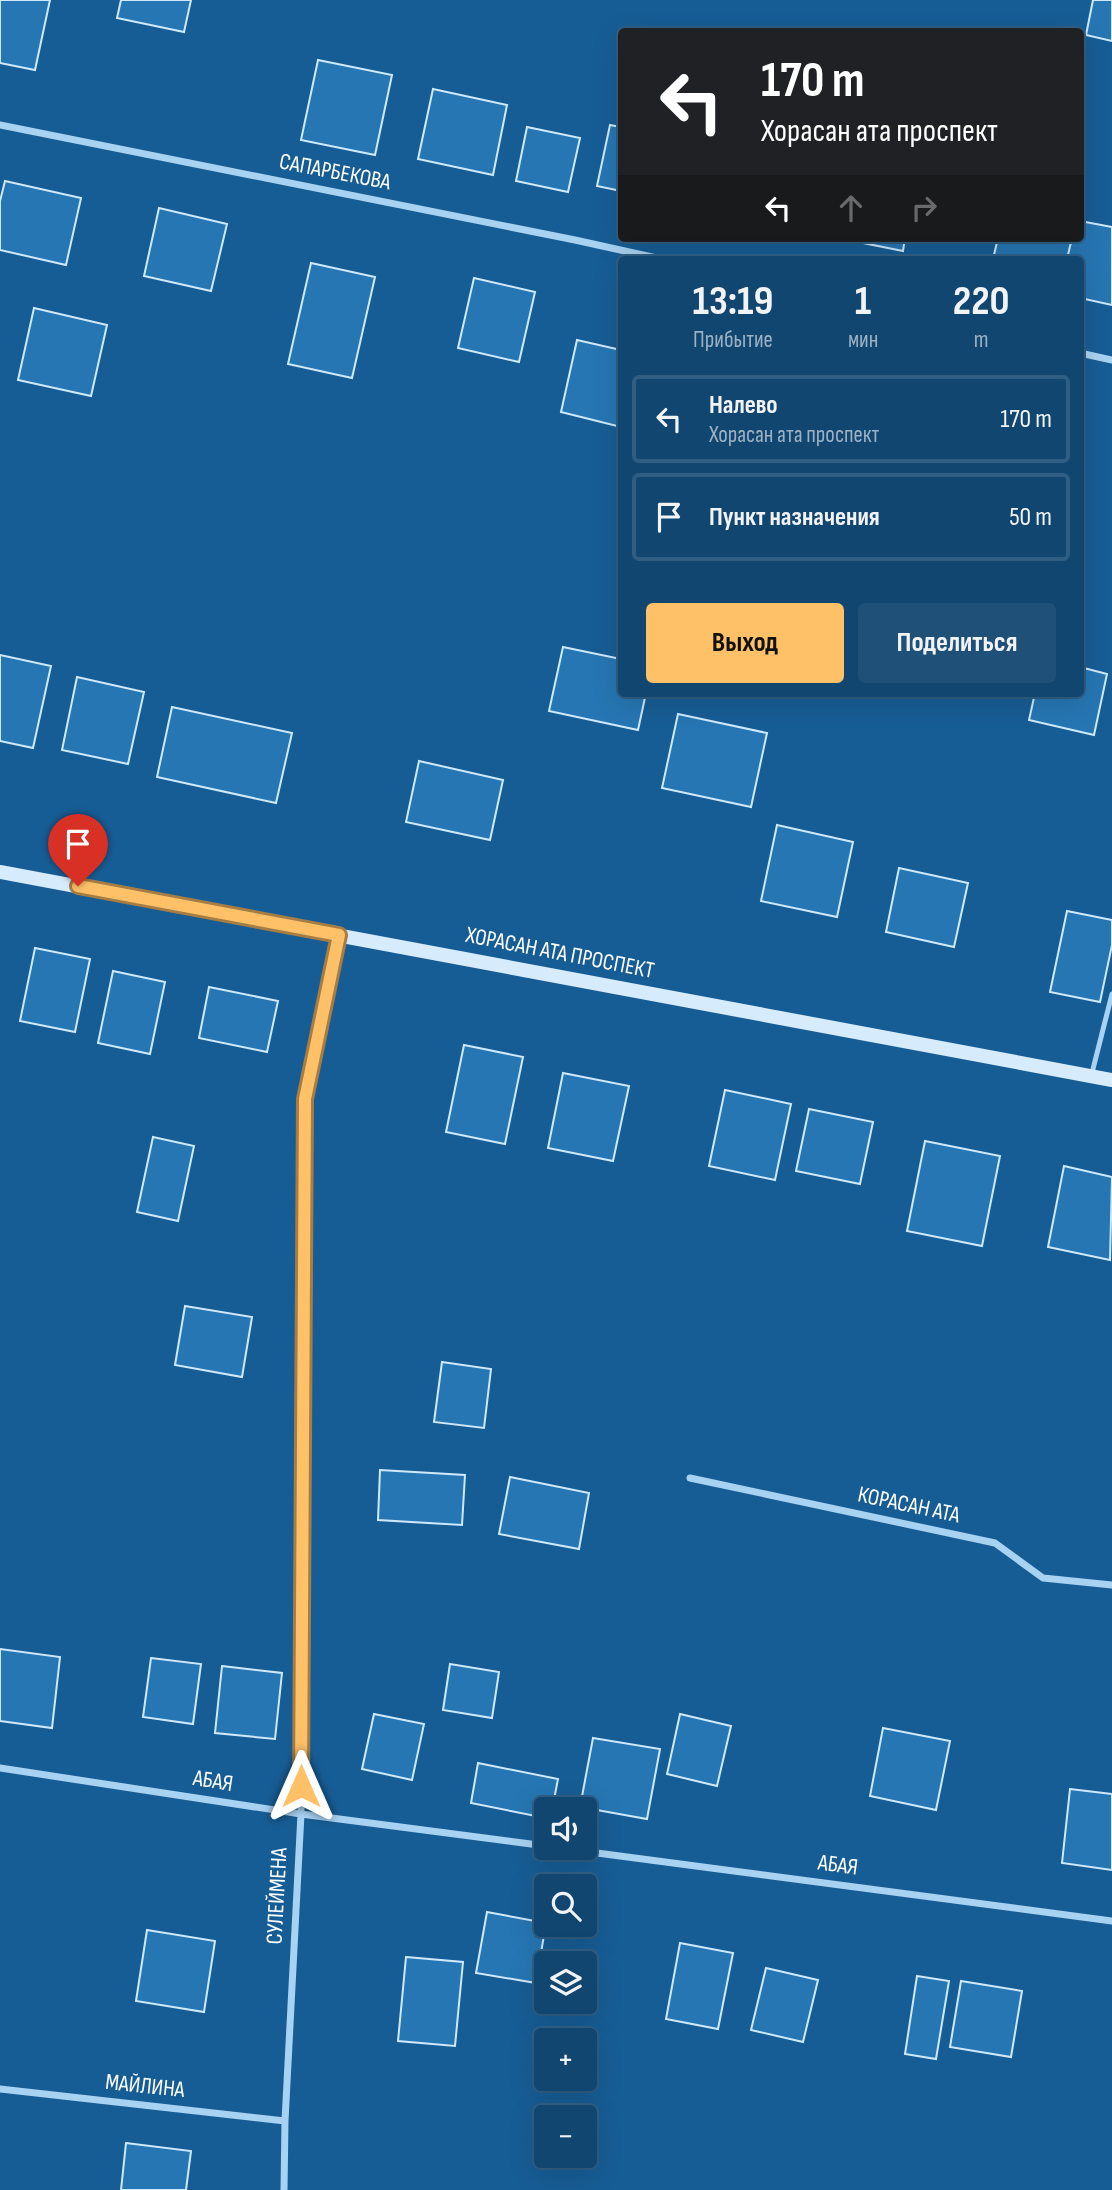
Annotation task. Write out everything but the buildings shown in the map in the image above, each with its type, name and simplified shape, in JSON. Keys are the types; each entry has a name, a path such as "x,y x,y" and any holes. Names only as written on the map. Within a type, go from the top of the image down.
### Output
{"main road":[{"name":"ХОРАСАН АТА ПРОСПЕКТ","path":"0,872 1112,1080"}],"street":[{"name":"САПАРБЕКОВА","path":"0,124 647,256"},
{"path":"1084,354 1112,360"},
{"name":"СУЛЕЙМЕНА","path":"284,2190 285,2121 301,1814 305,1099 339,935"},
{"name":"КОРАСАН АТА","path":"690,1478 995,1543 1044,1578 1112,1585"},
{"name":"АБАЯ","path":"0,1768 301,1814 534,1844"},
{"name":"АБАЯ","path":"597,1853 1112,1921"},
{"name":"МАЙЛИНА","path":"0,2089 285,2121"}],"lane":[{"path":"1091,1076 1112,994"}],"route":[{"path":"78,886 339,935 305,1099 301,1786"}]}
